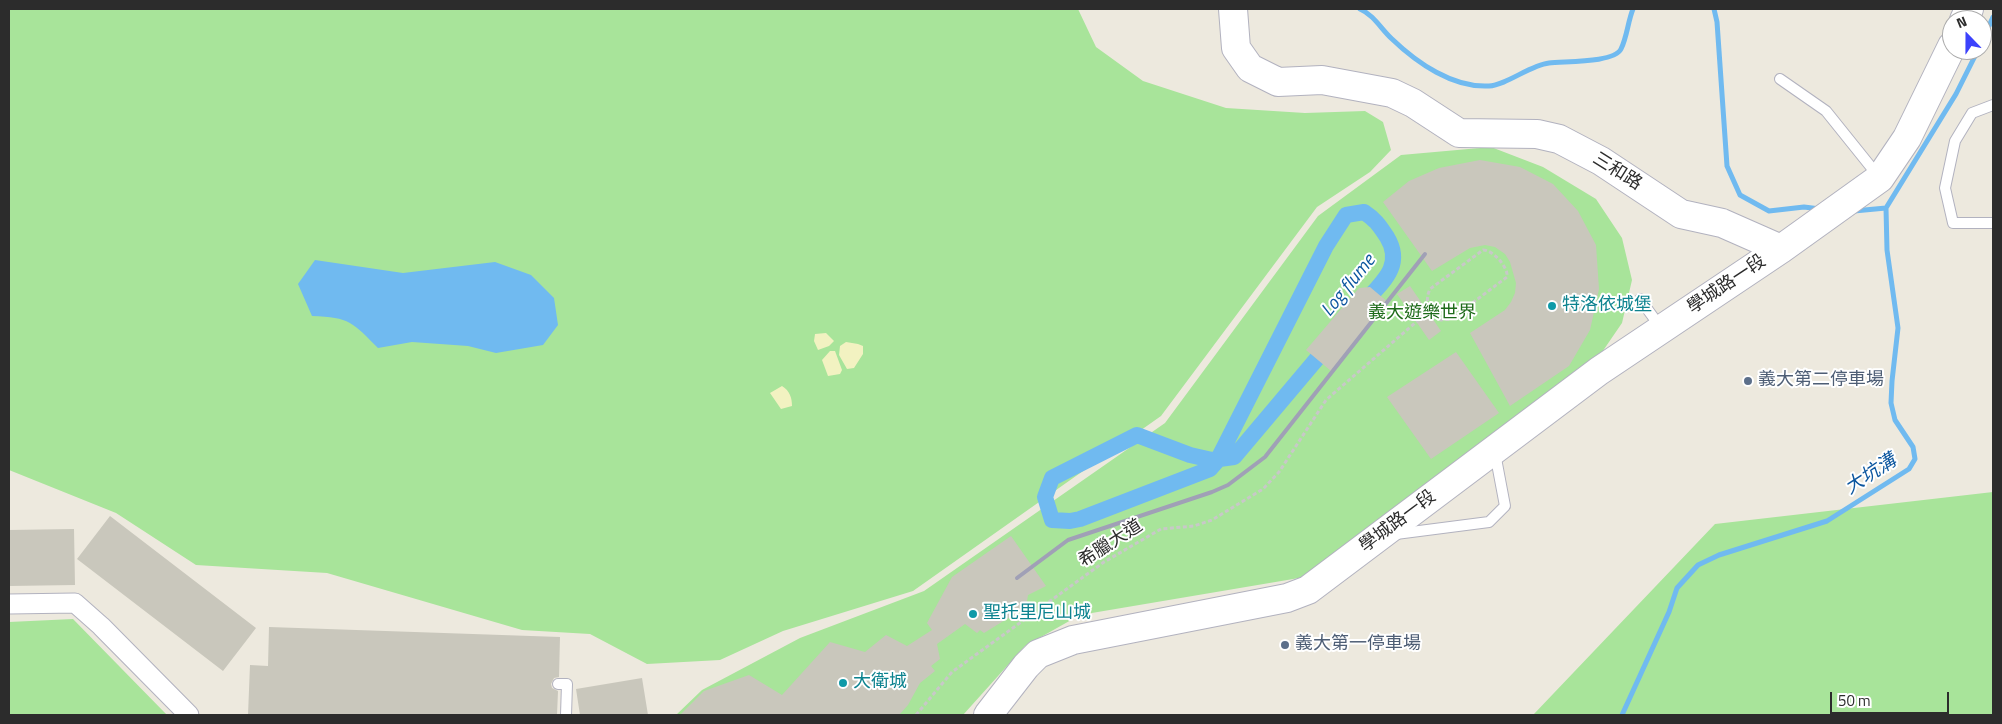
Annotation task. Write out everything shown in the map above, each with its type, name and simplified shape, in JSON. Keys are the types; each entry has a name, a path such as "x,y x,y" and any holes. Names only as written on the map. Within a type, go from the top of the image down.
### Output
{"main road":[{"name":"三和路","path":"1233,9 1236,48 1250,68 1278,82 1322,80 1392,92 1413,103 1458,133 1536,134 1559,139 1601,161 1682,214 1722,223 1781,249"},
{"path":"1781,249 1880,178 1907,138 1945,60"},
{"name":"學城路一段","path":"988,715 1026,666 1038,654 1073,640 1287,598 1308,590 1378,533 1494,450 1598,371 1781,249"}],"street":[{"path":"9,604 75,602 189,715"}],"lane":[{"path":"1780,79 1826,111 1880,178"},
{"path":"1993,105 1972,113 1955,141 1945,188 1952,223 1993,223"},
{"path":"1640,299 1662,328"},
{"path":"1378,533 1489,522 1505,506 1494,450"},
{"path":"558,684 567,684 566,715"}],"path":[{"path":"1483,250 1490,251 1508,273 1504,280 1449,320 1440,320 1430,310 1427,302 1430,289 1483,250"},
{"name":"希臘大道","path":"916,715 952,672 1130,546 1161,529 1194,526 1212,520 1246,502 1263,489 1279,472 1326,400 1430,310"}],"green space":[{"path":"9,9 1078,9 1096,47 1143,81 1226,108 1305,113 1365,111 1383,122 1391,150 1370,172 1317,207 1161,416 913,591 783,631 720,660 647,664 590,634 522,630 327,573 196,565 116,513 9,470"},
{"name":"義大遊樂世界","path":"1491,147 1543,167 1596,199 1622,238 1632,280 1622,323 1598,358 1305,577 1080,615 1025,646 963,715 676,715 702,690 800,638 924,591 1165,423 1318,216 1401,155"},
{"path":"1993,492 1993,715 1533,715 1715,524"},
{"path":"73,619 167,715 9,715 9,622"}],"sand":[{"path":"826,333 834,341 829,346 818,350 814,341 815,334"},
{"path":"846,342 863,346 863,354 854,368 847,369 839,355 840,346"},
{"path":"830,351 835,351 842,370 840,374 828,376 822,360"},
{"path":"782,386 790,395 792,406 781,409 770,393"}],"water":[{"path":"315,260 403,273 495,262 531,275 554,298 558,325 543,345 496,353 468,346 412,342 378,348 350,323 335,318 312,316 298,284"}],"building":[{"name":"特洛依城堡","path":"1480,160 1520,167 1553,184 1578,211 1596,245 1599,289 1590,330 1569,366 1510,406 1470,333 1505,310 1511,302 1515,293 1516,283 1510,262 1505,254 1495,247 1485,245 1470,248 1432,271 1383,202 1409,181 1439,168"},
{"path":"1410,286 1441,331 1429,340 1397,294"},
{"path":"1370,287 1389,303 1331,371 1306,350 1359,288"},
{"path":"1456,352 1499,413 1431,459 1387,397"},
{"path":"110,516 256,628 223,671 77,559"},
{"path":"74,529 75,585 9,586 9,530"},
{"path":"1011,536 1046,586 1028,595 1026,607 984,633 980,630 977,633 965,624 937,644 940,659 931,666 935,671 920,683 908,705 899,715 680,715 704,691 749,675 782,695 830,642 865,652 886,635 907,646 932,630 927,623 952,577"},
{"path":"269,627 560,637 559,677 554,678 551,684 552,688 558,691 557,715 248,715 250,665 268,666"},
{"path":"642,678 648,715 580,715 576,689"}],"waterway":[{"path":"1360,9 1373,18 1402,48 1424,65 1449,78 1476,86 1496,85 1534,67 1549,63 1599,59 1617,54 1623,44 1633,9"},
{"path":"1714,9 1717,22 1727,166 1740,195 1769,211 1804,207 1820,209"},
{"name":"大坑溝","path":"1622,715 1669,612 1677,588 1698,565 1719,555 1827,521 1909,469 1915,459 1913,447 1895,420 1891,403 1898,328 1887,250 1886,208 1956,94 1973,60"},
{"path":"1854,211 1886,208"},
{"name":"Log flume","path":"1212,460 1190,455 1137,435 1052,478 1045,497 1052,520 1070,521 1080,519 1210,469 1217,461 1326,246 1346,215 1364,212 1377,223 1387,237 1392,248 1393,257 1392,266 1388,274 1361,306"},
{"name":"Log flume","path":"1212,460 1234,457 1331,342"}],"railway":[{"path":"1017,578 1068,540 1212,492 1228,485 1265,457 1425,254"}],"place":[{"name":"特洛依城堡","path":"1552,306"},
{"name":"義大第二停車場","path":"1748,381"},
{"name":"聖托里尼山城","path":"973,614"},
{"name":"義大第一停車場","path":"1285,645"},
{"name":"大衛城","path":"843,683"}]}
